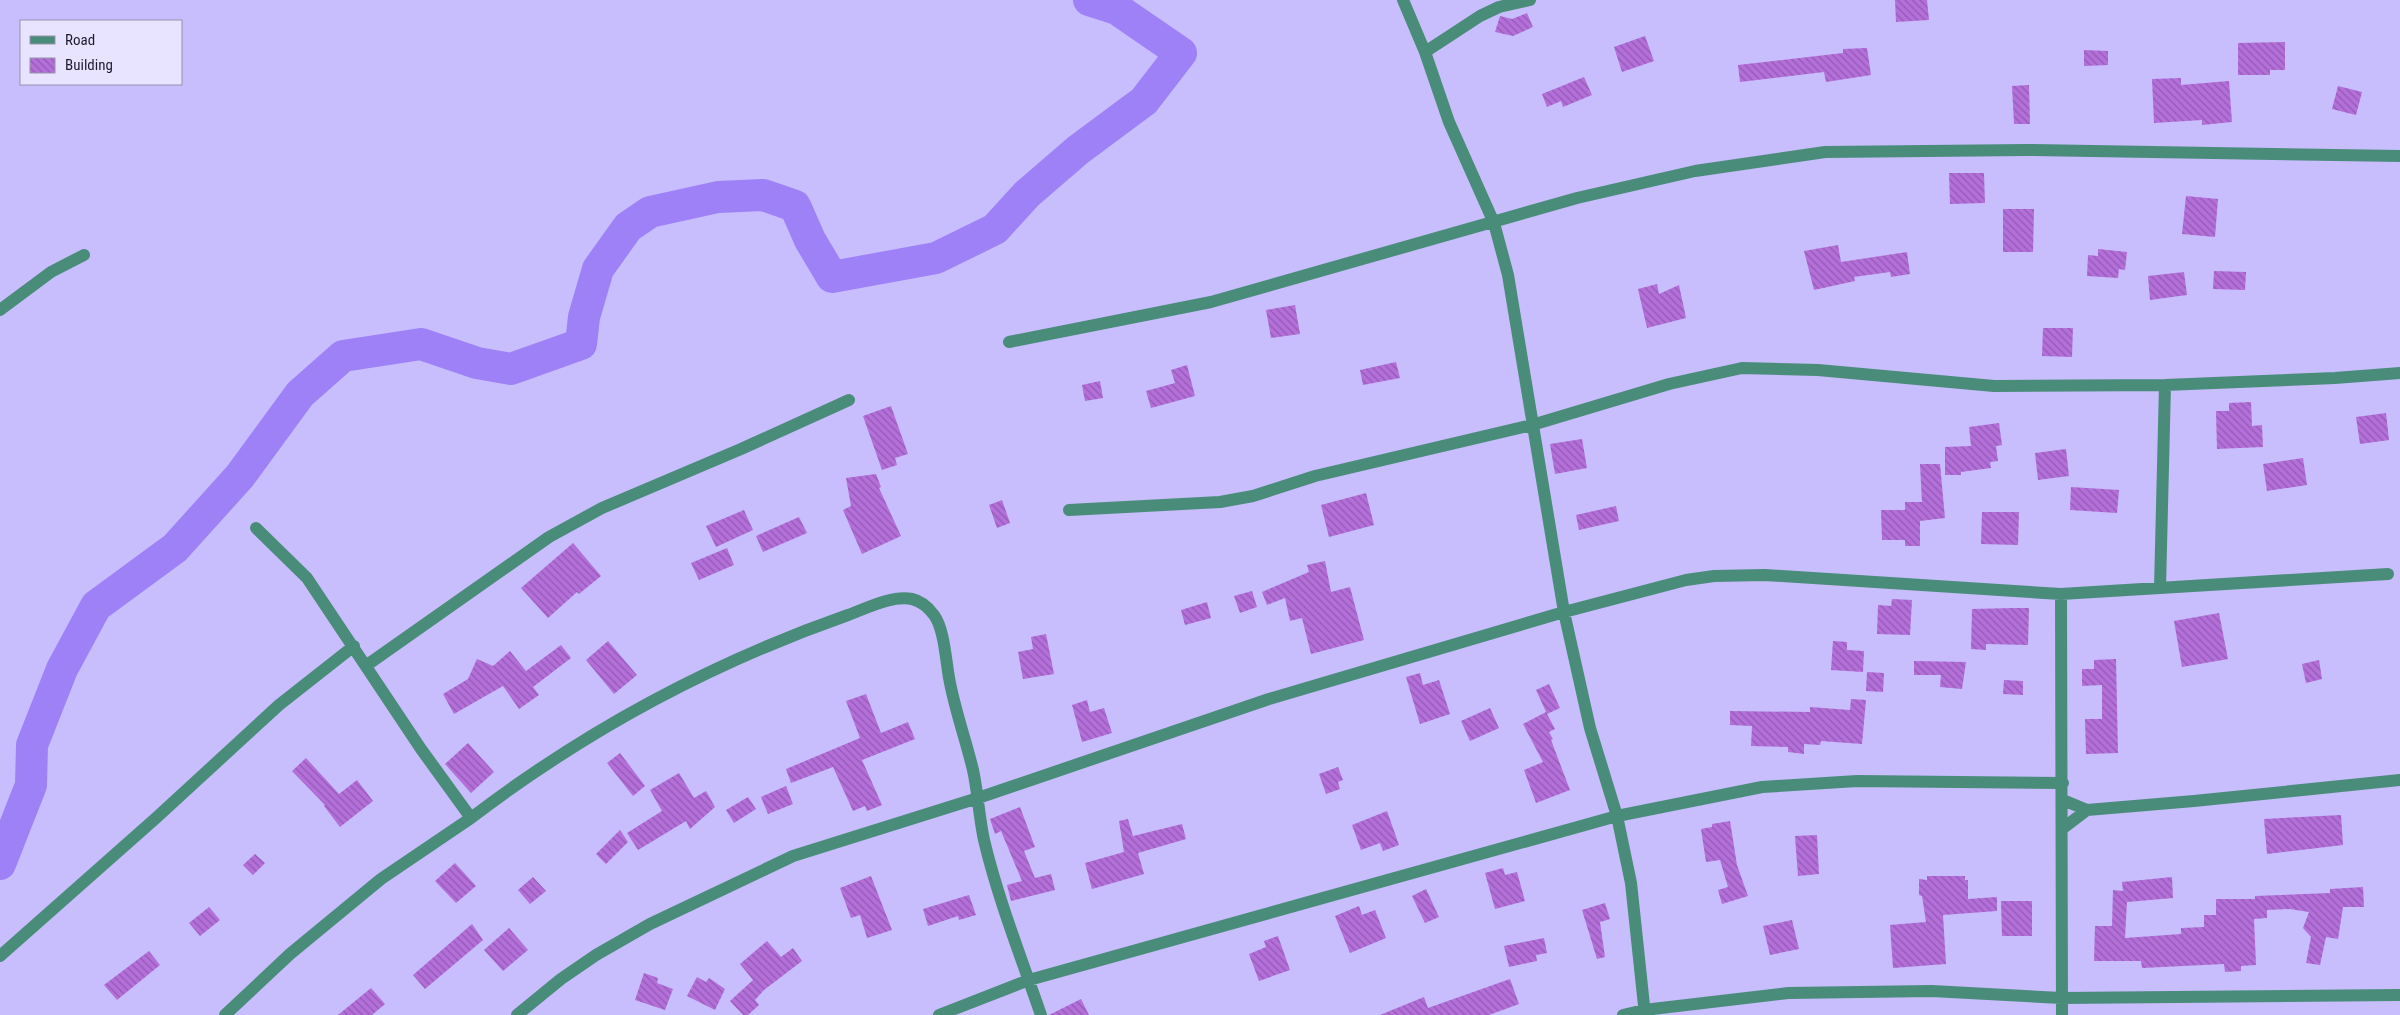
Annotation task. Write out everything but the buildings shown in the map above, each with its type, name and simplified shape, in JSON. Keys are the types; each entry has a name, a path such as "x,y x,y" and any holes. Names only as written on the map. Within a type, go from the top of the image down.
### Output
{"street":[{"path":"1403,0 1425,52 1449,122 1494,223 1508,275 1564,612 1590,728 1617,816 1631,883 1645,1012"},
{"path":"1425,52 1480,16 1499,7 1530,0"},
{"path":"1009,342 1212,302 1324,268 1494,223 1577,198 1695,171 1825,152 2028,150 2400,156"},
{"path":"0,310 15,297 52,272 84,256"},
{"path":"1069,510 1220,502 1253,496 1315,476 1532,425 1669,384 1742,368 1818,370 1994,386 2165,385 2335,378 2400,372"},
{"path":"2160,588 2165,385"},
{"path":"367,665 556,532 602,508 741,449 849,400"},
{"path":"256,528 307,578 367,665 421,749 471,818"},
{"path":"517,1015 561,979 627,937 650,924 793,856 978,798 1269,698 1564,612 1686,580 1714,576 1765,575 2061,594 2388,574"},
{"path":"2061,594 2063,783 2062,1015"},
{"path":"225,1015 290,954 374,885 558,758 611,724 661,697 788,636 890,600 910,598 925,604 936,617 961,731 972,769 984,839 1041,1015"},
{"path":"0,956 156,818 279,705 354,646"},
{"path":"2063,800 2087,810 2400,780"},
{"path":"939,1015 1029,980 1617,816 1762,787 1857,781 2063,783"},
{"path":"2062,829 2087,810"},
{"path":"1623,1015 1788,993 1932,991 2061,998 2400,995"}],"waterway":[{"path":"0,864 31,785 32,745 62,669 96,606 175,548 240,476 300,394 343,356 421,344 477,363 511,369 581,344 584,317 598,269 628,227 650,212 718,197 763,195 795,206 810,240 832,277 936,258 995,229 1027,194 1078,150 1144,101 1181,53 1117,9 1089,0"}]}
